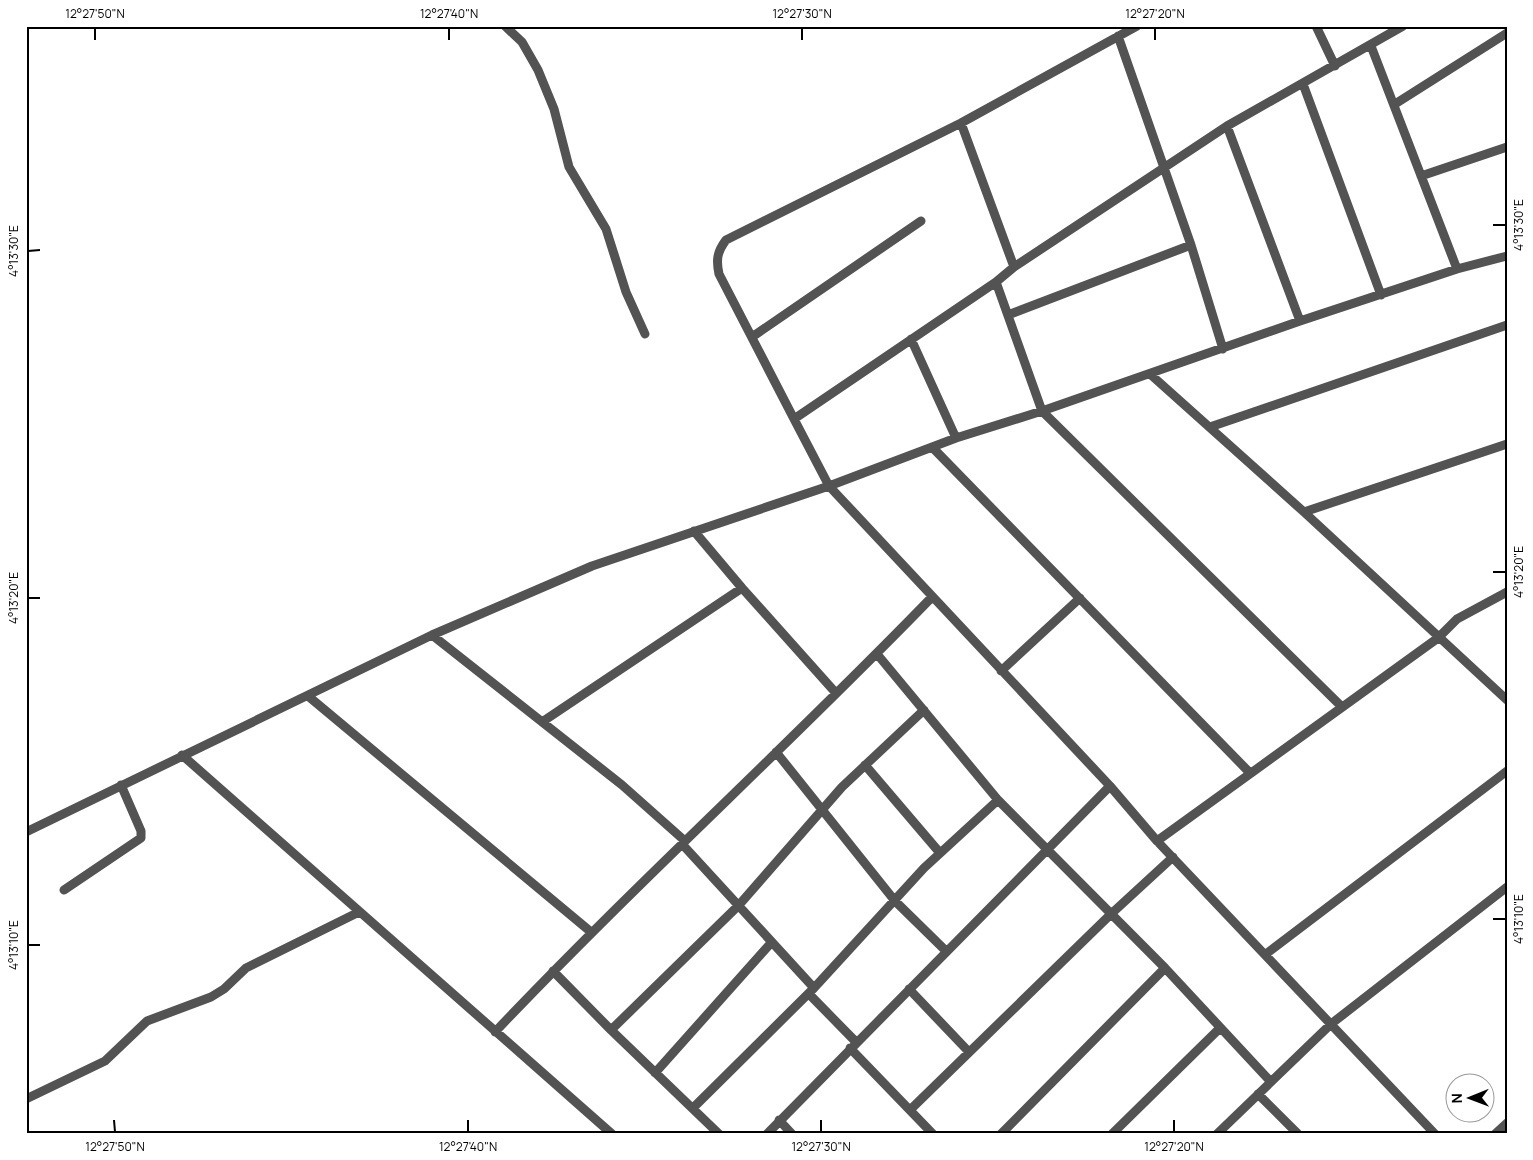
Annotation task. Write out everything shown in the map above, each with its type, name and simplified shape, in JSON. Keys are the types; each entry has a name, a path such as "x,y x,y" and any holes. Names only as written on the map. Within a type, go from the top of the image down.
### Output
{"street":[{"path":"505,26 522,42 538,70 554,109 569,167 606,229 626,292 645,334"},
{"path":"1137,26 961,123 726,240 719,250 716,261 719,274 829,486 1110,786 1157,841 1435,1134"},
{"path":"1316,26 1335,66"},
{"path":"794,419 996,282 1014,267 1227,126 1404,26"},
{"path":"1395,104 1507,33"},
{"path":"1118,36 1191,245 1223,349"},
{"path":"1371,46 1395,104 1457,269"},
{"path":"1303,84 1382,295"},
{"path":"961,123 1014,267"},
{"path":"1227,126 1300,321"},
{"path":"1421,176 1507,147"},
{"path":"752,337 921,221"},
{"path":"1008,315 1191,245"},
{"path":"26,832 182,755 432,636 592,566 829,486 956,438 1042,411 1300,321 1457,269 1507,256"},
{"path":"996,282 1042,411 1342,707"},
{"path":"1210,427 1507,325"},
{"path":"911,339 956,438"},
{"path":"1150,374 1304,512 1507,700"},
{"path":"1304,512 1507,444"},
{"path":"932,447 1250,773"},
{"path":"694,531 835,692"},
{"path":"542,722 742,588"},
{"path":"1157,841 1438,638 1457,619 1507,592"},
{"path":"495,1032 591,932 684,843 835,692 877,654 932,597"},
{"path":"1001,671 1080,598"},
{"path":"432,636 622,785 684,843 771,943 853,1045 933,1134"},
{"path":"877,654 998,800 1164,968 1271,1082"},
{"path":"308,696 591,932"},
{"path":"611,1030 739,905 842,788 924,710"},
{"path":"776,752 895,901 946,951"},
{"path":"182,755 612,1134"},
{"path":"865,765 940,853"},
{"path":"1266,954 1507,771"},
{"path":"64,890 141,838 141,831 121,785"},
{"path":"767,1134 1110,786"},
{"path":"693,1108 811,991 940,853 998,800"},
{"path":"910,1110 1111,914 1173,857"},
{"path":"1218,1134 1331,1024 1507,887"},
{"path":"26,1099 104,1061 146,1021 211,997 224,989 246,968 360,912"},
{"path":"655,1073 771,943"},
{"path":"1001,1134 1164,968"},
{"path":"553,971 719,1134"},
{"path":"908,989 969,1052"},
{"path":"1112,1134 1220,1028"},
{"path":"1258,1094 1298,1134"},
{"path":"779,1120 792,1134"}]}
